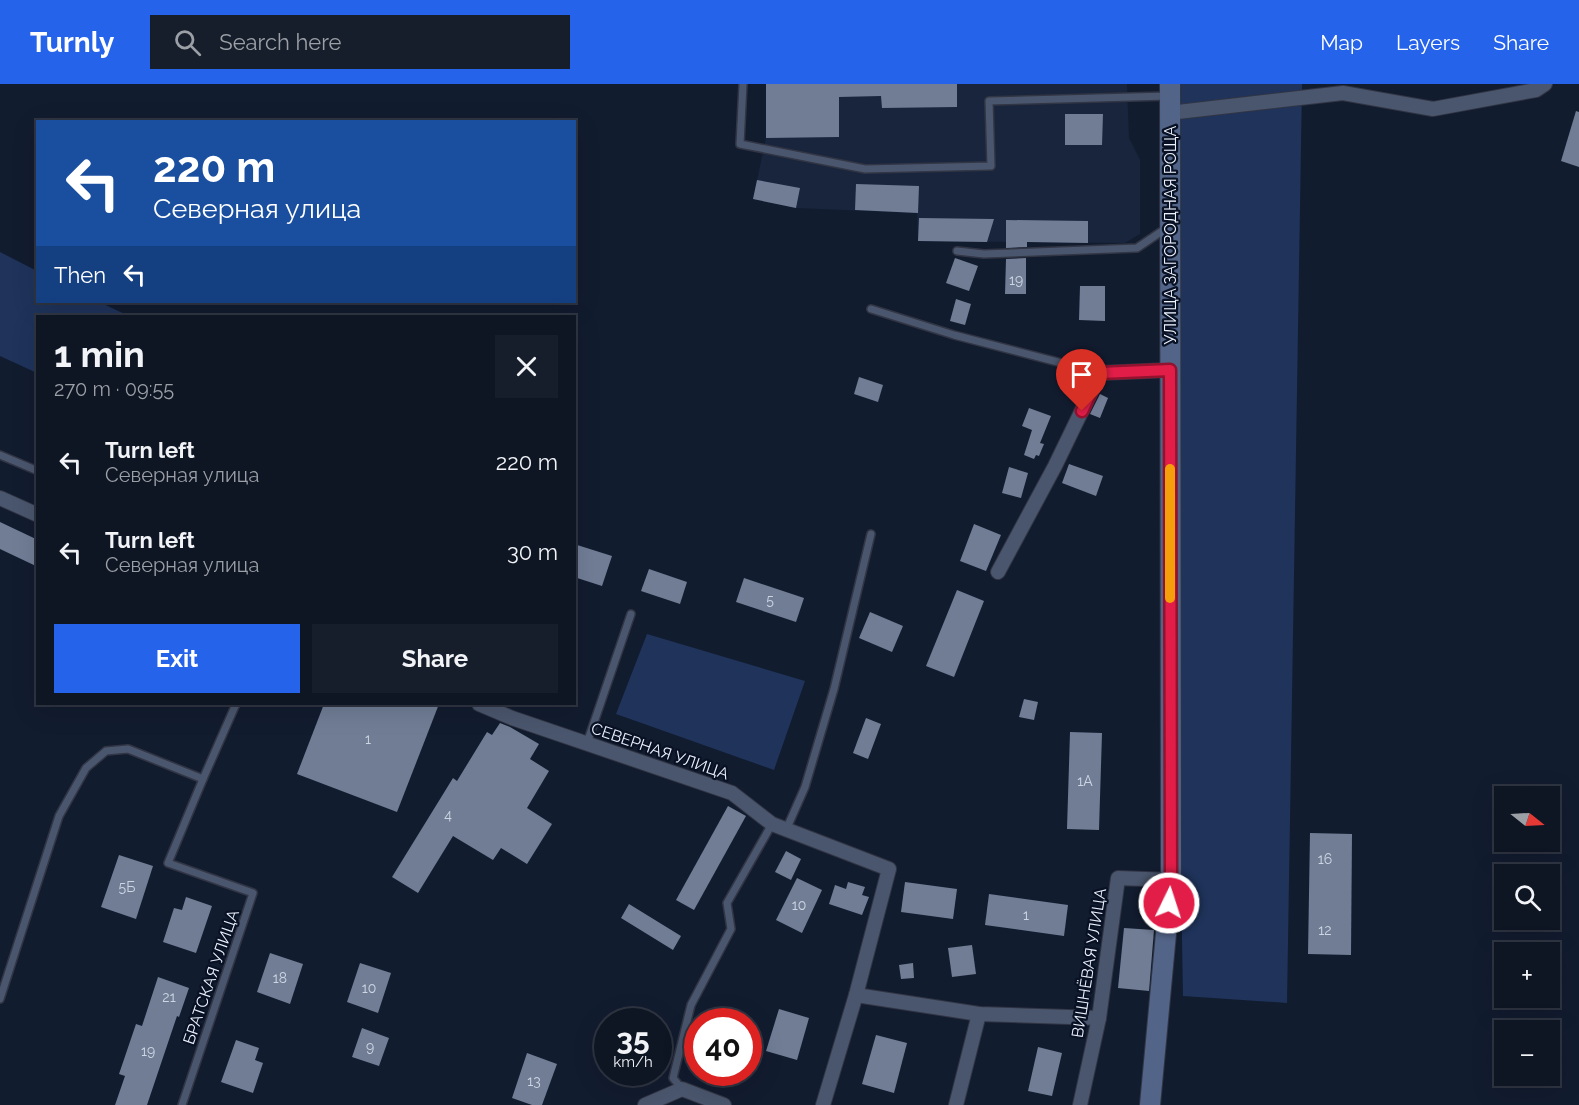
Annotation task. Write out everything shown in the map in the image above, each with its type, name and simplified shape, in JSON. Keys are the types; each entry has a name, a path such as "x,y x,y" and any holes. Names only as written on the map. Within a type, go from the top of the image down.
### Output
{"street":[{"path":"1170,98 1343,93 1433,109 1536,90 1545,84"},
{"name":"УЛИЦА ЗАГОРОДНАЯ РОЩА","path":"1150,1105 1171,880 1170,98"},
{"path":"998,572 1055,466 1100,373 1170,370"},
{"path":"0,498 36,514"},
{"name":"СЕВЕРНАЯ УЛИЦА","path":"486,705 512,718 732,793 772,824 889,869 856,994"},
{"name":"ВИШНЁВАЯ УЛИЦА","path":"1080,1105 1099,1018 1118,878 1171,880"},
{"path":"823,1105 856,994 979,1014 1099,1018"},
{"path":"956,1105 979,1014"},
{"path":"645,1105 682,1089 724,1105"}],"lane":[{"path":"743,84 740,144 865,169 991,166 989,101 1170,98"},
{"path":"957,251 984,254 1137,248 1170,226"},
{"path":"871,309 954,335 1100,373"},
{"path":"0,455 36,470"},
{"path":"786,830 805,787 834,689 871,534"},
{"path":"587,743 631,614"},
{"path":"0,999 59,816 86,768 106,751 128,749 203,779 236,705"},
{"name":"БРАТСКАЯ УЛИЦА","path":"182,1105 253,893 168,863 203,779"},
{"path":"682,1089 673,1078 691,1005 731,929 727,903 772,824"}],"shaded area":[{"path":"766,84 1127,84 1129,138 1140,160 1140,234 1125,243 918,241 917,213 796,208 753,199 766,138"},
{"path":"1170,84 1302,84 1287,1003 1183,996 1170,248"},
{"path":"0,252 36,270 36,303 101,303 127,315 36,315 36,373 0,356"},
{"path":"647,634 805,681 774,770 616,714"}],"building":[{"path":"766,84 957,84 957,107 882,108 881,96 839,97 839,137 766,138"},
{"path":"1576,111 1579,112 1579,167 1561,161"},
{"path":"1065,114 1103,114 1102,145 1065,145"},
{"path":"757,180 800,188 796,208 753,199"},
{"path":"856,184 919,186 918,213 855,210"},
{"path":"919,218 994,219 987,242 918,241"},
{"path":"1006,220 1088,221 1088,243 1027,242 1027,247 1006,248"},
{"path":"955,258 978,266 969,291 946,283"},
{"path":"1026,258 1026,294 1005,294 1006,259"},
{"path":"1080,286 1105,286 1105,321 1079,320"},
{"path":"956,299 971,304 965,325 950,321"},
{"path":"859,377 883,385 878,402 854,394"},
{"path":"1100,394 1108,398 1100,418 1090,414"},
{"path":"1029,408 1051,416 1040,443 1044,444 1039,456 1036,455 1034,459 1024,455 1032,430 1022,426"},
{"path":"1069,464 1103,476 1096,496 1062,483"},
{"path":"1009,467 1028,473 1021,498 1002,493"},
{"path":"0,522 36,539 36,566 0,549"},
{"path":"974,524 1001,535 986,571 960,561"},
{"path":"576,545 612,556 602,586 576,578"},
{"path":"649,569 687,582 680,604 641,591"},
{"path":"744,578 804,598 796,622 736,602"},
{"path":"957,590 984,601 954,677 926,666"},
{"path":"870,612 903,626 892,652 859,638"},
{"path":"1024,699 1038,702 1034,720 1019,717"},
{"path":"324,705 439,705 397,812 297,774"},
{"path":"866,718 881,724 868,759 853,753"},
{"path":"500,723 539,744 530,759 549,771 527,808 552,824 527,864 501,848 493,860 453,836 418,893 392,877 453,778 457,781 487,732 492,735"},
{"path":"1070,732 1102,733 1099,830 1067,829"},
{"path":"728,806 746,816 694,910 676,900"},
{"path":"1310,833 1352,834 1351,955 1308,954"},
{"path":"786,851 801,859 791,880 775,872"},
{"path":"119,855 153,866 136,919 101,907"},
{"path":"797,878 822,890 802,933 776,920"},
{"path":"848,882 865,887 862,895 869,897 862,915 829,904 835,885 846,889"},
{"path":"905,882 957,889 953,919 901,912"},
{"path":"989,894 1068,905 1064,936 985,925"},
{"path":"186,897 212,906 196,953 163,942 174,908 182,910"},
{"path":"629,904 681,936 673,950 621,918"},
{"path":"1124,928 1154,930 1149,991 1118,988"},
{"path":"972,945 976,974 952,977 948,948"},
{"path":"270,953 303,964 290,1004 257,992"},
{"path":"360,963 391,973 378,1013 347,1002"},
{"path":"913,963 914,978 901,979 899,965"},
{"path":"158,977 189,988 179,1017 177,1016 147,1105 115,1105 125,1076 119,1074 136,1024 142,1026"},
{"path":"779,1009 809,1018 797,1060 766,1051"},
{"path":"362,1028 389,1038 379,1066 352,1057"},
{"path":"876,1035 907,1043 894,1093 862,1084"},
{"path":"236,1040 259,1048 255,1060 263,1063 253,1093 221,1082"},
{"path":"1038,1047 1062,1053 1052,1096 1028,1091"},
{"path":"527,1053 557,1064 542,1105 532,1105 512,1098"}],"slow traffic":[{"path":"1170,469 1170,598"}],"route":[{"path":"1082,411 1100,373 1170,370 1171,880 1169,903"}]}
